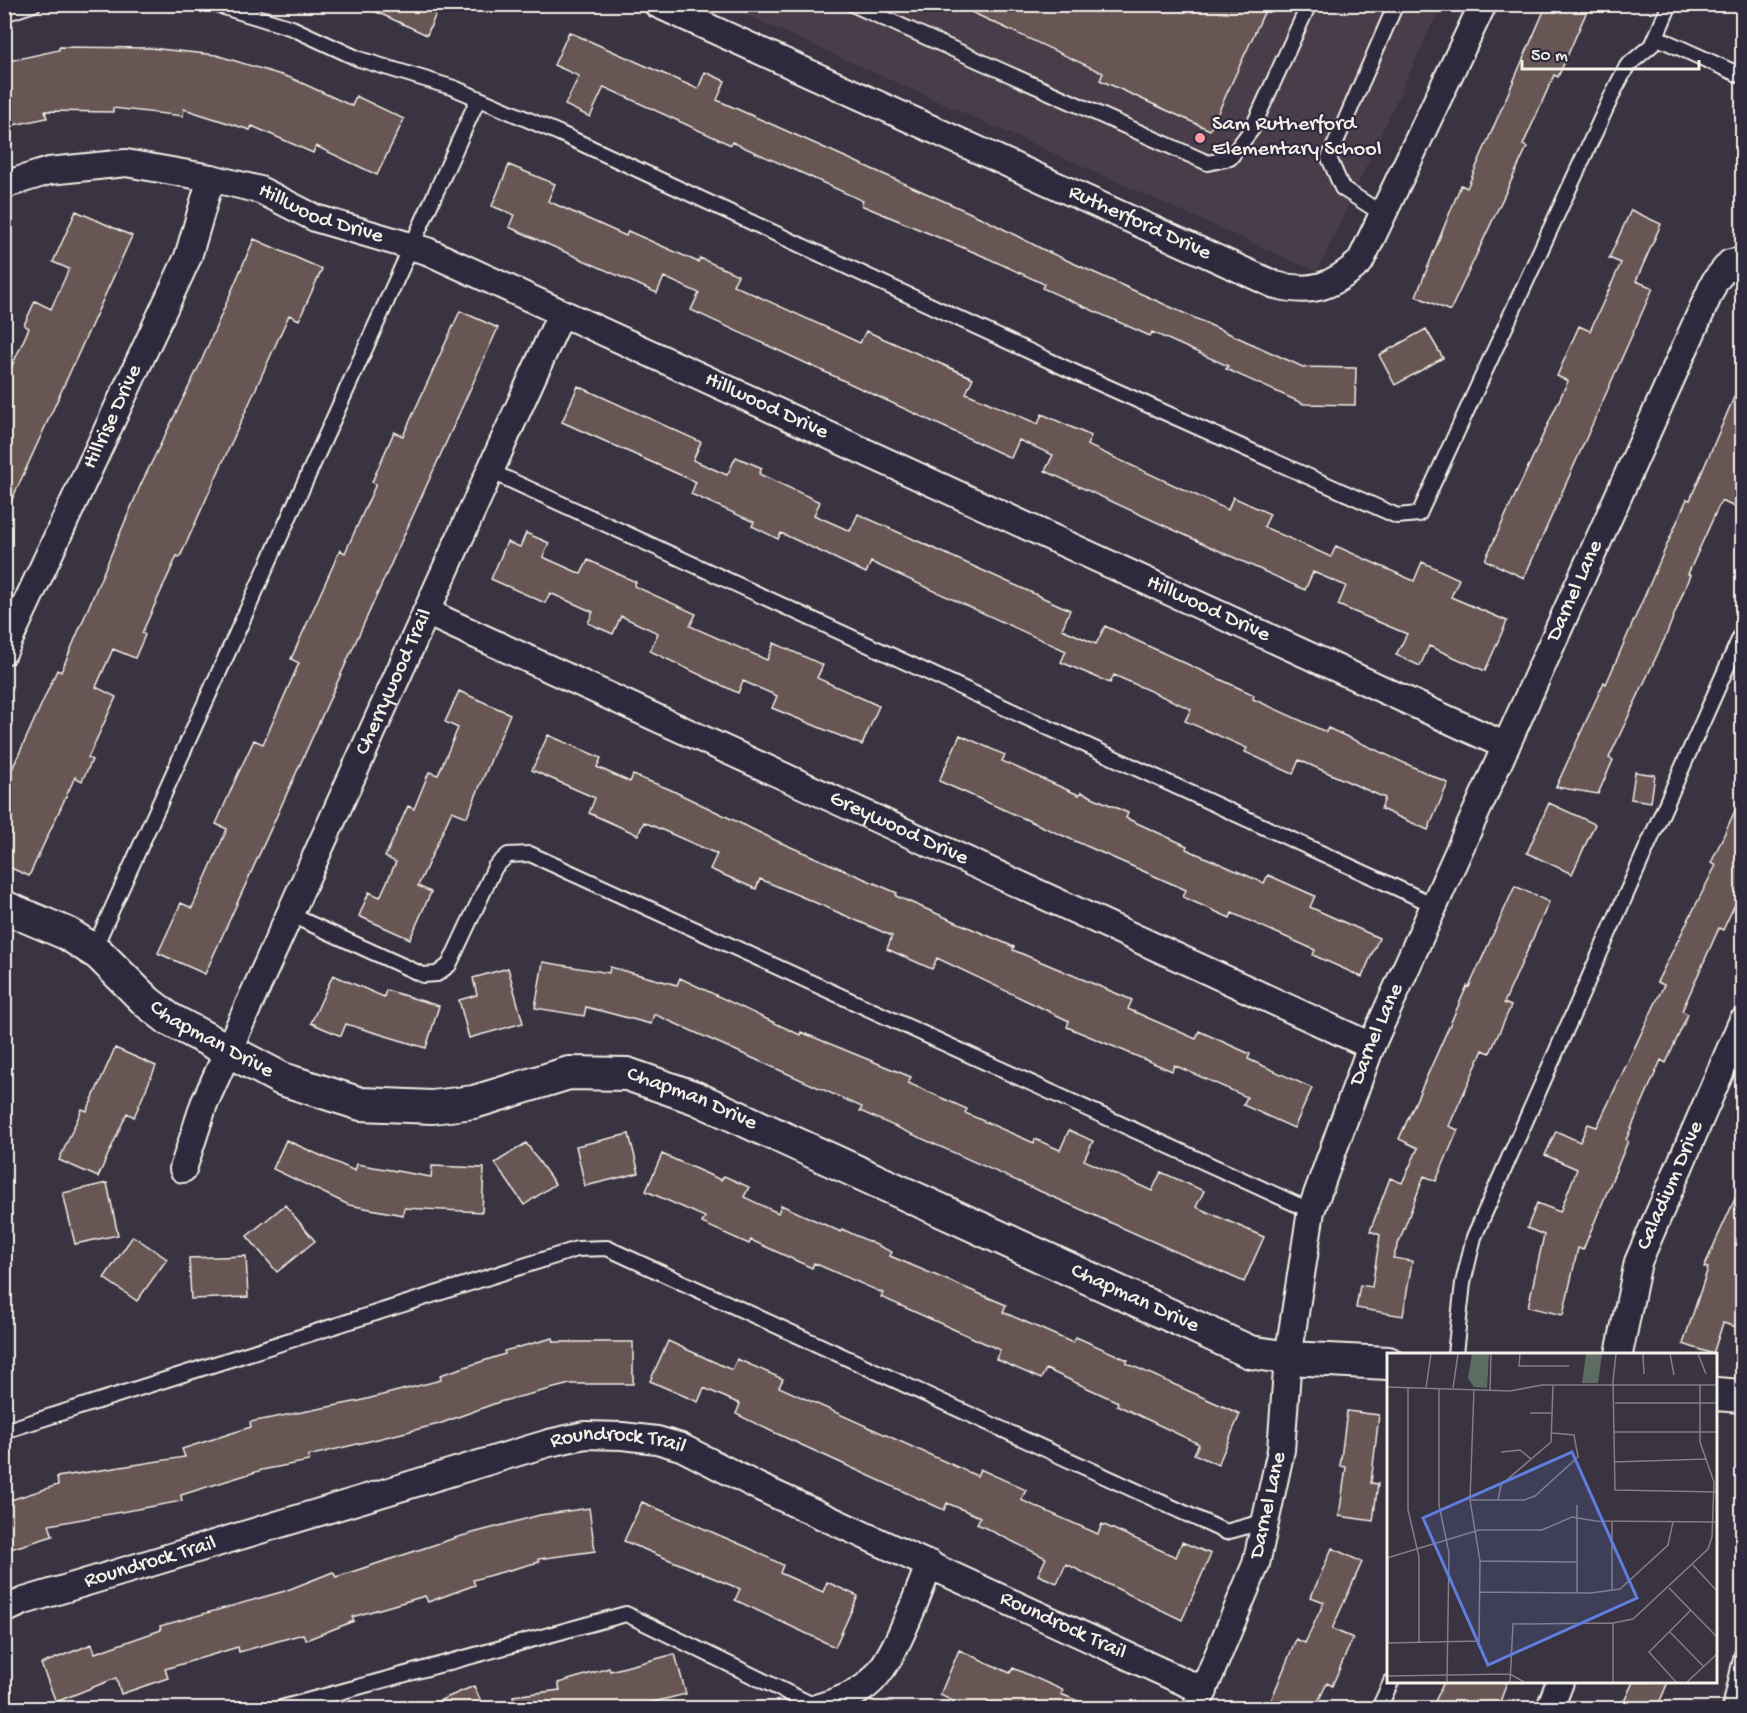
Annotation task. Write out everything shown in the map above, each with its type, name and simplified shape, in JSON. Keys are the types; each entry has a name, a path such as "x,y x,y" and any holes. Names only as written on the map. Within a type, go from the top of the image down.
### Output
{"street":[{"name":"Rutherford Drive","path":"666,6 1275,285 1294,290 1322,287 1341,279 1360,262 1483,4"},
{"name":"Hillwood Drive","path":"4,185 49,171 126,163 212,178 261,190 315,218 412,246 1506,746"},
{"name":"Hillrise Drive","path":"4,651 188,257 212,178"},
{"name":"Darnel Lane","path":"1200,1700 1256,1564 1281,1450 1288,1358 1311,1211 1371,1046 1715,281 1730,263 1743,261"},
{"name":"Cherrywood Trail","path":"183,1169 200,1113 561,314"},
{"name":"Greywood Drive","path":"426,612 1371,1046"},
{"name":"Chapman Drive","path":"4,907 68,934 93,951 169,1019 282,1079 362,1104 432,1107 474,1102 569,1073 627,1074 706,1103 1250,1352 1288,1358 1387,1363"},
{"name":"Caladium Drive","path":"1620,1353 1638,1262 1743,1022"},
{"path":"1717,1394 1743,1396"},
{"name":"Roundrock Trail","path":"4,1610 24,1601 549,1443 585,1436 657,1440 681,1447 759,1487 930,1564 1200,1700"},
{"path":"818,1708 836,1702 867,1685 892,1652 930,1564"},
{"path":"1550,1708 1560,1683"}],"lane":[{"path":"4,14 34,4"},
{"path":"214,4 292,28 359,59 454,88 560,133 1074,372 1398,516 1419,514 1614,91 1627,66 1642,56 1656,37 1670,4"},
{"path":"852,4 1208,163 1230,158 1252,129 1309,4"},
{"path":"1384,215 1342,188 1329,158 1396,4"},
{"path":"1656,37 1743,76"},
{"path":"93,951 478,99"},
{"path":"490,471 1434,905"},
{"path":"1455,1353 1463,1283 1474,1237 1743,633"},
{"path":"291,915 423,975 437,974 448,965 495,867 508,855 530,854 1311,1211"},
{"path":"4,1431 577,1249 607,1248 1226,1532 1266,1521"},
{"path":"281,1708 626,1614 818,1708"},
{"path":"1730,1708 1743,1654"},
{"path":"1379,1708 1391,1683"}],"shaded area":[{"name":"Sam Rutherford Elementary School","path":"724,5 1441,5 1317,272"}],"building":[{"path":"359,4 440,4 427,35"},
{"path":"954,4 1268,4 1210,130 1100,80 1103,73"},
{"path":"1547,4 1590,4 1558,77 1554,75 1523,145 1527,147 1450,311 1416,296 1461,185 1467,188"},
{"path":"569,32 698,89 705,72 725,81 717,100 984,219 1042,249 1303,367 1356,368 1355,405 1304,404 1226,369 1228,366 1152,332 1150,336 1042,288 1044,284 983,256 861,205 863,201 732,142 731,145 604,87 590,117 565,105 579,76 554,65"},
{"path":"59,47 150,48 216,55 291,78 352,106 356,96 404,119 377,175 316,146 313,153 252,126 250,130 184,109 183,116 113,108 113,112 45,111 47,118 4,127 4,62 59,50"},
{"path":"509,165 555,184 548,201 626,236 628,231 698,262 700,258 738,275 733,285 860,343 866,331 973,378 966,393 1038,424 1042,414 1091,436 1087,445 1228,510 1233,497 1270,514 1264,527 1331,557 1336,546 1414,581 1422,562 1459,579 1451,597 1507,621 1485,671 1429,646 1420,666 1396,655 1407,634 1338,605 1346,586 1313,572 1305,590 1045,471 1053,455 1019,440 1011,458 691,310 699,293 664,277 657,293 509,227 514,215 492,206"},
{"path":"1631,210 1661,224 1636,281 1653,288 1524,578 1485,560 1568,381 1557,376 1579,326 1590,331 1621,263 1609,258"},
{"path":"76,211 132,236 4,517 4,365 11,368 29,328 24,325 35,301 51,309 69,269 53,262"},
{"path":"254,239 322,269 299,320 289,315 180,557 177,556 142,633 145,635 135,658 113,649 96,687 116,697 88,758 92,760 82,781 75,777 29,876 4,865 4,787 57,670 61,672 141,484 200,364"},
{"path":"460,311 498,328 205,974 158,953 181,903 192,908 227,829 216,824 237,776 254,740 263,744 299,663 291,659 340,550 345,553 376,484 372,482 394,432 403,436"},
{"path":"1426,329 1443,358 1395,385 1379,355"},
{"path":"1743,376 1743,489 1735,507 1721,501 1688,574 1690,575 1665,638 1609,758 1613,760 1598,794 1556,787 1604,682 1606,684 1687,499 1690,500"},
{"path":"578,386 701,442 693,460 727,475 736,457 762,468 759,474 820,502 814,515 850,531 858,514 1070,610 1062,629 1096,644 1105,626 1254,695 1253,699 1326,732 1328,728 1448,783 1428,830 1381,809 1385,798 1299,760 1293,774 1245,752 1247,748 1185,721 1191,709 1114,675 1110,683 1061,662 1066,651 871,562 866,573 781,533 778,539 752,526 754,522 691,494 696,482 562,422"},
{"path":"526,533 549,543 543,557 581,574 588,560 636,582 634,586 696,614 690,626 767,660 774,643 823,665 817,678 879,706 862,745 772,708 777,696 743,681 738,693 650,651 658,633 621,616 613,634 588,623 593,612 550,593 545,603 491,579 507,542 520,547"},
{"path":"459,691 510,714 467,817 452,811 418,886 431,892 410,939 359,916 369,892 380,897 396,862 385,857 408,806 414,809 429,772 438,775 458,728 445,722"},
{"path":"548,735 601,758 597,767 630,782 633,775 669,789 777,841 897,893 896,896 1014,947 1013,950 1132,1000 1128,1009 1196,1039 1199,1031 1250,1054 1248,1059 1312,1088 1294,1128 1243,1105 1247,1097 1174,1065 1172,1071 1067,1027 1069,1021 937,958 932,969 887,949 892,936 760,879 756,889 710,869 717,854 644,822 638,835 589,813 595,798 532,770"},
{"path":"960,735 1005,755 1002,761 1079,795 1081,792 1128,813 1126,818 1187,846 1186,849 1264,883 1268,875 1315,896 1310,907 1379,938 1362,977 1313,955 1315,950 1232,913 1230,918 1183,897 1186,890 939,781"},
{"path":"1635,772 1655,775 1651,802 1631,799"},
{"path":"1743,793 1743,887 1723,930 1719,928 1682,1011 1688,1014 1666,1063 1661,1060 1626,1140 1628,1141 1583,1250 1578,1248 1563,1315 1528,1307 1544,1235 1527,1228 1537,1203 1560,1212 1577,1169 1545,1155 1556,1131 1580,1142 1588,1124 1597,1127 1664,985 1657,982 1716,865 1711,863"},
{"path":"1549,803 1595,824 1572,874 1527,853"},
{"path":"1515,886 1549,902 1504,1003 1511,1006 1490,1053 1483,1050 1449,1126 1458,1130 1436,1181 1424,1176 1393,1258 1412,1261 1403,1316 1356,1308 1360,1285 1372,1287 1380,1235 1370,1231 1390,1178 1402,1183 1418,1148 1399,1139 1467,986 1469,987"},
{"path":"543,962 609,973 610,967 677,985 680,978 800,1035 801,1032 911,1077 908,1083 967,1109 965,1113 1034,1143 1035,1139 1060,1150 1069,1130 1093,1141 1084,1160 1152,1191 1161,1172 1204,1191 1196,1207 1264,1237 1244,1282 860,1111 862,1107 654,1014 651,1024 586,1007 584,1016 535,1008"},
{"path":"508,968 523,1023 469,1038 459,1000 477,995 473,978"},
{"path":"333,975 384,997 386,990 439,1006 426,1048 346,1024 341,1036 311,1023"},
{"path":"115,1048 156,1066 134,1117 127,1113 98,1177 59,1160 82,1109 87,1111"},
{"path":"629,1134 639,1173 585,1186 576,1146"},
{"path":"286,1140 355,1171 357,1164 431,1177 432,1166 484,1168 482,1212 404,1208 403,1215 349,1205 273,1169"},
{"path":"526,1143 555,1184 524,1205 495,1163"},
{"path":"662,1154 721,1180 724,1176 749,1187 744,1197 778,1213 781,1205 841,1232 842,1229 892,1252 890,1256 1006,1305 1003,1312 1073,1343 1076,1337 1128,1360 1126,1363 1240,1414 1218,1465 1194,1454 1199,1444 1117,1405 1118,1402 1046,1369 1041,1379 996,1359 1000,1350 881,1297 883,1293 814,1263 812,1268 751,1240 749,1244 702,1223 705,1217 646,1191"},
{"path":"1743,1181 1743,1329 1723,1323 1713,1353 1683,1344 1708,1268 1704,1267"},
{"path":"107,1183 118,1235 75,1244 63,1193"},
{"path":"285,1205 315,1241 277,1272 247,1236"},
{"path":"133,1236 167,1259 137,1301 104,1278"},
{"path":"246,1256 248,1297 191,1299 189,1258"},
{"path":"553,1338 554,1342 633,1342 633,1384 570,1384 499,1402 439,1424 308,1456 309,1461 262,1470 181,1495 182,1501 49,1525 53,1536 4,1551 4,1502 58,1485 57,1477 185,1457 182,1449 251,1427 250,1422 359,1401 441,1380 440,1375 505,1354 504,1351"},
{"path":"668,1341 732,1370 737,1359 783,1379 779,1387 977,1476 980,1469 1026,1490 1021,1500 1098,1534 1102,1524 1176,1557 1182,1542 1211,1554 1182,1620 1066,1564 1057,1583 1038,1575 1046,1558 977,1524 980,1517 947,1503 944,1510 771,1431 736,1414 740,1404 704,1388 698,1402 650,1381"},
{"path":"1347,1411 1379,1415 1371,1483 1378,1484 1373,1521 1339,1516 1346,1467 1340,1466"},
{"path":"642,1502 749,1548 783,1565 780,1573 823,1592 827,1582 858,1596 835,1647 735,1600 740,1589 624,1541"},
{"path":"589,1508 595,1551 538,1559 539,1562 473,1580 475,1585 428,1602 425,1596 352,1617 354,1621 306,1640 303,1634 239,1652 238,1647 165,1669 168,1678 121,1694 116,1678 56,1702 41,1664 92,1644 95,1653 161,1630 160,1626 285,1591 333,1572 336,1577 458,1537 540,1515"},
{"path":"1332,1548 1362,1562 1332,1629 1353,1638 1332,1686 1327,1683 1315,1708 1268,1708 1296,1639 1305,1643 1324,1602 1311,1597"},
{"path":"959,1650 1010,1673 1013,1668 1063,1690 1061,1694 1095,1708 1001,1708 988,1702 985,1708 952,1708 955,1702 940,1695"},
{"path":"675,1654 686,1694 629,1708 514,1708 513,1696 560,1690 558,1683 609,1668 610,1671"},
{"path":"1444,1683 1507,1683 1498,1708 1432,1708"},
{"path":"1633,1683 1668,1683 1657,1708 1621,1708"},
{"path":"474,1686 484,1708 422,1708"}],"place":[{"name":"Sam Rutherford Elementary School","path":"1200,138"}]}
